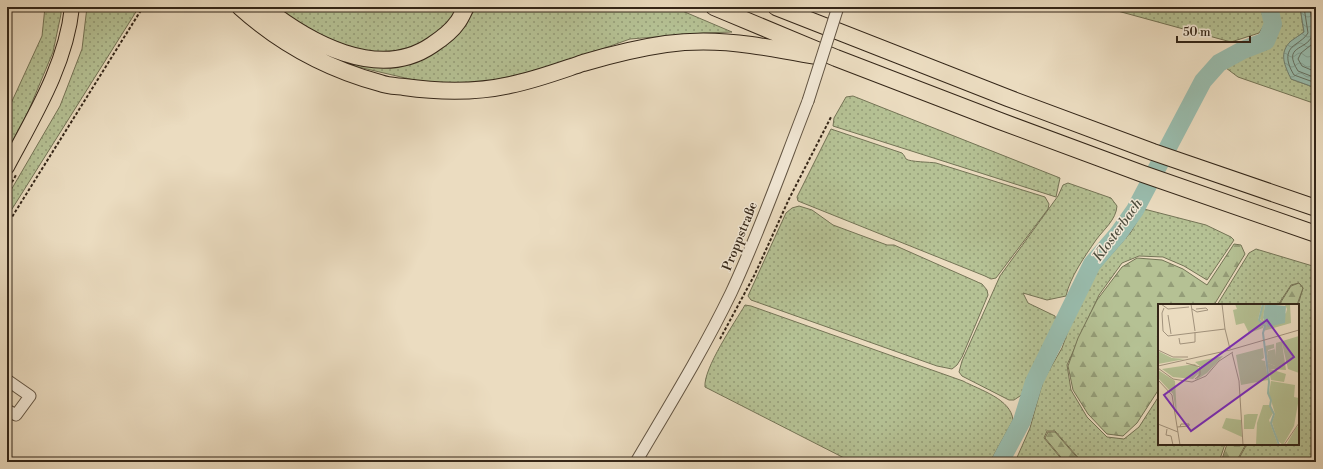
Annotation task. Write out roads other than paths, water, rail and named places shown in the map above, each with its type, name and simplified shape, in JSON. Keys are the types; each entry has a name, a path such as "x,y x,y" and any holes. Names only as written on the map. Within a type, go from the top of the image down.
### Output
{"highway":[{"path":"240,7 255,21 284,41 312,57 345,72 382,84 424,90 467,92 510,86 624,52 667,44 709,41 751,45 792,53 836,58"},
{"path":"264,7 293,28 322,44 350,55 381,61 404,59 425,51 442,39 457,24 466,7"},
{"path":"714,7 836,58 1143,174 1316,234"},
{"path":"776,7 1008,98 1153,152 1316,208"},
{"path":"791,7 821,25"}],"main road":[{"path":"7,167 42,102 57,69 71,22 72,7"}],"street":[{"name":"Proppstraße","path":"636,462 687,375 731,293 749,254 808,101 838,7"},
{"path":"7,380 30,396 16,415 7,410"}],"water":[{"path":"1300,7 1316,7 1316,88 1291,79 1284,60 1287,46 1291,41 1304,32"}],"waterway":[{"name":"Klosterbach","path":"1000,462 1022,421 1034,382 1092,264 1118,234 1135,210 1203,81 1219,63 1243,50 1266,41 1273,24 1269,7"}]}
